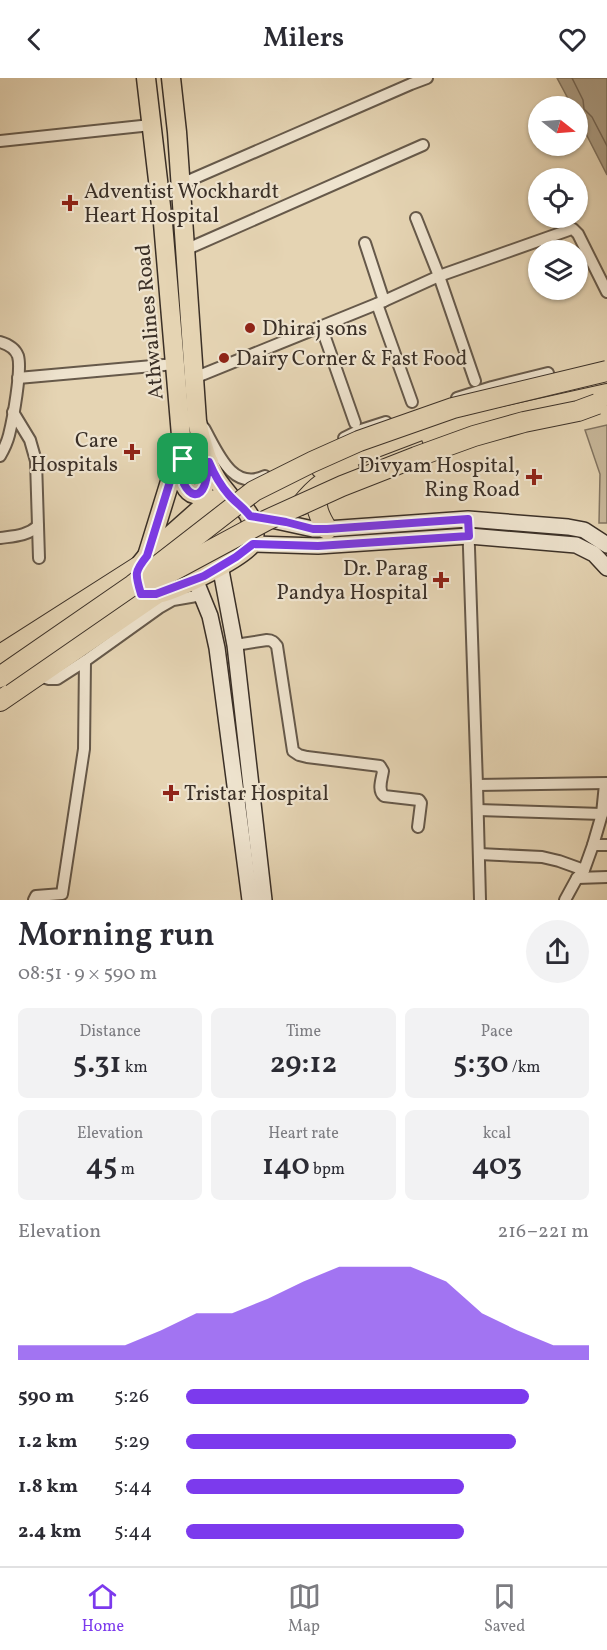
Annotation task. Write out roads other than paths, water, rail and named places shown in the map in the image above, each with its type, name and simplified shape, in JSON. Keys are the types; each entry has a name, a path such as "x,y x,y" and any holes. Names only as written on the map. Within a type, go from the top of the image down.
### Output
{"highway":[{"path":"0,677 133,585 254,491 359,441 453,408 607,371"},
{"path":"247,520 268,492 335,462 458,414 607,381"},
{"path":"247,520 286,522 313,489 330,478 476,423 607,394"},
{"path":"0,683 135,591 267,520 310,500 474,436 607,402"},
{"path":"327,529 317,513 317,505 322,487 330,478"},
{"path":"0,655 143,561"},
{"path":"0,700 156,594"}],"main road":[{"name":"Athwalines Road","path":"146,78 163,223 184,484 192,494 201,492 209,462"},
{"name":"Athwalines Road","path":"171,78 181,183 197,414 202,443 216,477 247,520"},
{"path":"143,561 208,501 223,497 247,520 236,557 204,576 198,587 156,594 141,594 135,576 143,561 172,475 183,459"}],"street":[{"path":"181,183 427,78"},
{"path":"0,141 151,125"},
{"path":"185,250 423,145"},
{"path":"416,218 439,276 475,381"},
{"path":"194,378 439,276 573,229 578,234 607,292"},
{"path":"365,243 380,302 412,402"},
{"path":"321,327 355,423"},
{"path":"0,342 14,350 18,356 18,378 13,412 9,434 0,456"},
{"path":"18,378 175,364"},
{"path":"197,414 222,461 232,472 252,481 358,431 492,387 548,373"},
{"path":"13,412 30,440 36,461 39,558"},
{"path":"286,522 313,529 327,529 468,519 568,527 584,530 607,545"},
{"path":"468,519 480,900"},
{"path":"247,520 318,546 469,536 576,545 594,554 607,568"},
{"path":"0,538 24,535 38,526"},
{"path":"220,565 235,645 264,900"},
{"path":"36,675 57,679 159,608 198,587 210,616 217,648 250,900"},
{"path":"235,645 267,640 275,642 293,751 307,757 380,766 383,771 381,794 419,800 421,803 418,827"},
{"path":"34,900 36,896 62,894 84,749 85,660"},
{"path":"477,785 606,784 602,814 593,845 581,874 565,900"},
{"path":"478,810 602,814"},
{"path":"593,845 607,845"},
{"path":"479,854 542,857 560,861 581,874 607,877"}],"water":[{"path":"557,78 607,78 607,175 588,138 588,96 567,96"}],"place":[{"name":"Adventist Wockhardt Heart Hospital","path":"70,203"},
{"name":"Dhiraj sons","path":"250,328"},
{"name":"Dairy Corner & Fast Food","path":"224,358"},
{"name":"Care Hospitals","path":"132,452"},
{"name":"Divyam Hospital, Ring Road","path":"534,477"},
{"name":"Dr. Parag Pandya Hospital","path":"441,580"},
{"name":"Tristar Hospital","path":"171,793"}]}
